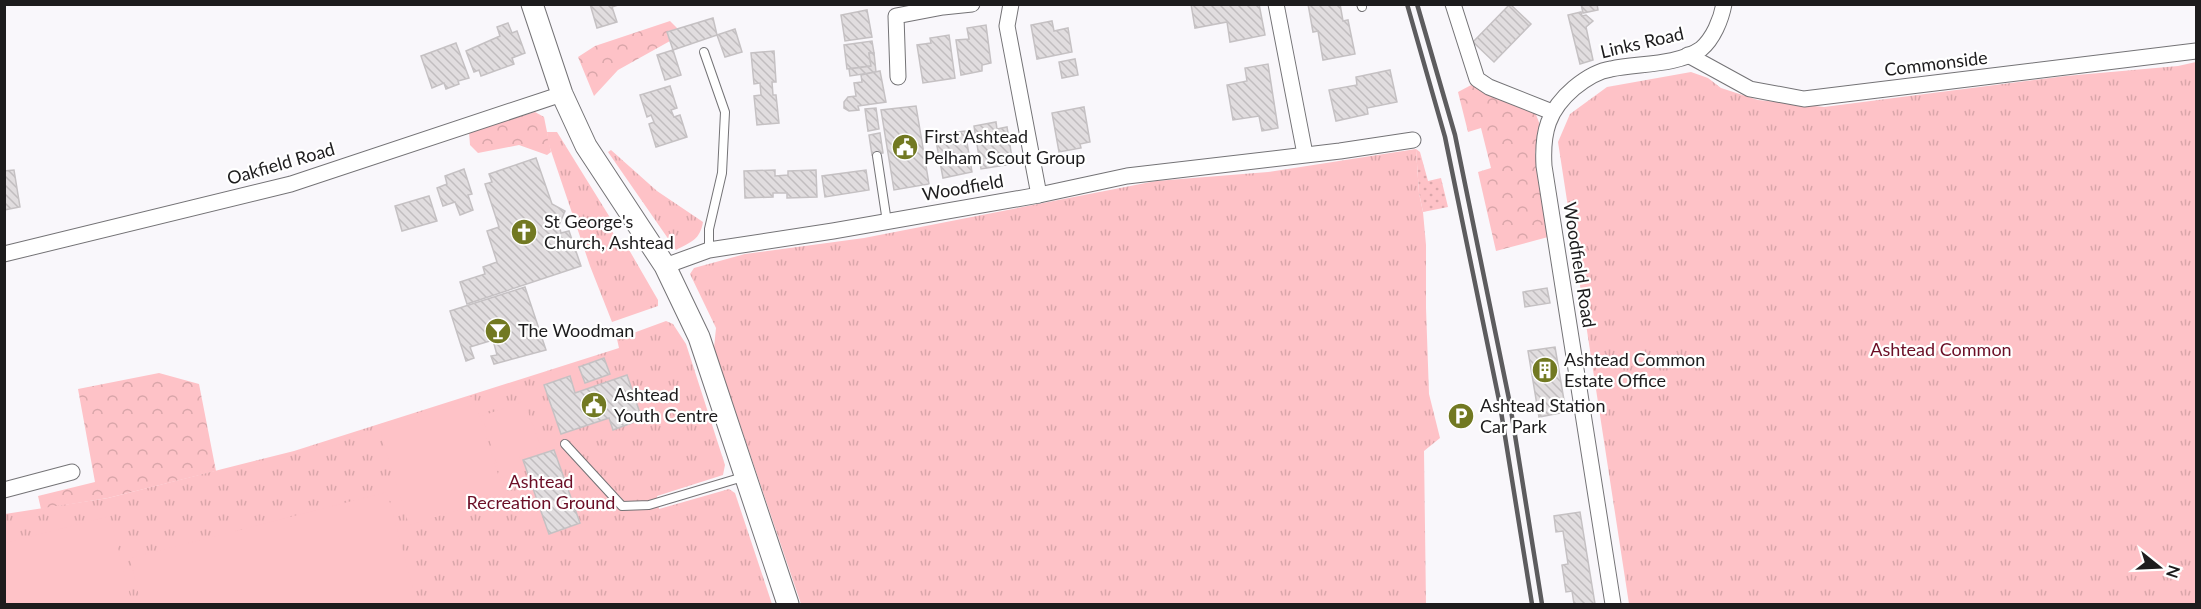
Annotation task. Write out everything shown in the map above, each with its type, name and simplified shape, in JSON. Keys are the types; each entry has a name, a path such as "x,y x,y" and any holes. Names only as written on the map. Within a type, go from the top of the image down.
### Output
{"street":[{"path":"532,4 562,93 586,146 665,266 699,336 788,604"},
{"path":"898,77 896,16 972,4"},
{"path":"1276,4 1305,154"},
{"path":"1453,4 1477,79 1489,87 1552,112"},
{"name":"Links Road","path":"1579,84 1592,75 1609,69 1672,60 1701,49 1711,37 1722,14 1724,4"},
{"path":"1005,5 1039,195"},
{"name":"Commonside","path":"1688,55 1750,89 1804,99 2196,51"},
{"name":"Woodfield Road","path":"1579,84 1562,99 1552,112 1545,133 1544,166 1613,604"},
{"name":"Oakfield Road","path":"4,254 291,184 562,93"},
{"name":"Woodfield","path":"665,266 709,250 887,222 1039,195 1127,176 1413,140"},
{"path":"6,486 72,472"}],"lane":[{"path":"704,52 725,112 722,173 709,229 709,250"},
{"path":"877,156 887,222"},
{"path":"565,444 622,506 649,506 745,476"}],"green space":[{"path":"670,21 678,29 667,32 670,41 618,70 594,96 578,57 595,46"},
{"name":"Ashtead Common","path":"2196,62 2196,604 1629,604 1558,142 1570,114 1607,87 1691,72 1708,78 1721,88 1758,100 1824,107 2066,76 2178,66"},
{"path":"1475,83 1535,112 1542,130 1535,152 1548,237 1496,251 1478,172 1491,168 1481,128 1468,132 1458,92"},
{"path":"535,112 544,117 551,152 547,155 519,145 478,153 470,145 469,132"},
{"path":"547,132 557,132 614,224 612,231 620,246 628,248 658,300 658,306 612,322 590,266 548,142"},
{"path":"1416,149 1420,152 1428,181 1441,178 1448,207 1423,212 1419,193"},
{"path":"1416,149 1426,245 1429,394 1440,438 1424,451 1426,604 801,604 714,348 716,328 690,274 694,268 745,254 864,238 1156,181 1268,172"},
{"path":"611,150 657,191 703,222 700,233 694,240 676,250 608,152"},
{"name":"Ashtead Recreation Ground","path":"666,321 673,324 686,344 725,465 723,475 657,496 659,509 729,489 735,493 772,604 5,604 5,514 108,498 294,451 619,348 617,339"},
{"path":"159,373 199,384 216,471 108,498 41,509 38,496 95,482 78,389"},
{"path":"473,396 505,496 409,525 378,425"},
{"path":"524,401 541,447 519,456 526,481 504,488 482,416"},
{"path":"387,492 417,604 141,604 130,558"},
{"path":"110,516 132,604 5,604 5,543"}],"building":[{"path":"590,4 621,4 612,7 617,22 597,28"},
{"path":"1191,4 1259,4 1265,35 1230,42 1227,22 1195,28"},
{"path":"1308,4 1340,4 1343,21 1348,20 1355,54 1323,60 1318,31 1313,32"},
{"path":"1510,4 1531,24 1494,62 1473,42"},
{"path":"1581,4 1597,4 1598,10 1583,13"},
{"path":"867,10 872,37 845,41 841,15"},
{"path":"1581,12 1582,16 1586,15 1593,21 1586,27 1593,60 1580,64 1568,15"},
{"path":"713,18 717,35 673,50 667,32"},
{"path":"1052,21 1054,31 1068,28 1072,52 1037,59 1031,25"},
{"path":"508,23 512,33 517,31 525,53 512,58 514,64 481,76 479,70 474,72 466,51 500,36 497,27"},
{"path":"986,25 991,63 982,65 982,71 961,75 956,40 969,39 967,28"},
{"path":"735,29 742,52 725,57 717,35"},
{"path":"949,35 955,78 923,83 917,45 931,43 930,38"},
{"path":"872,41 874,53 869,53 871,66 847,69 844,45"},
{"path":"456,43 469,78 458,81 459,84 446,89 444,83 432,88 421,56"},
{"path":"673,50 681,75 665,80 657,55"},
{"path":"774,51 776,82 772,82 779,123 757,125 754,96 761,95 760,83 754,84 751,53"},
{"path":"869,53 874,53 876,72 850,76 849,69 871,66"},
{"path":"1075,59 1078,75 1062,78 1059,62"},
{"path":"1268,64 1278,128 1262,131 1259,116 1233,120 1227,85 1247,81 1245,68"},
{"path":"1390,70 1397,102 1367,108 1368,114 1336,121 1329,90 1357,85 1356,77"},
{"path":"880,71 886,102 858,106 859,110 849,111 844,108 844,102 848,97 856,96 854,83 862,82 861,75"},
{"path":"670,86 677,108 671,110 674,117 680,115 687,137 656,147 649,124 654,122 651,115 647,117 640,95"},
{"name":"First Ashtead Pelham Scout Group","path":"916,106 929,184 894,190 881,110"},
{"path":"1084,107 1090,142 1080,144 1081,148 1059,152 1052,113"},
{"path":"876,108 879,129 868,131 865,109"},
{"path":"996,122 997,129 1007,127 1013,164 981,169 974,126"},
{"path":"965,131 972,172 943,178 936,141 945,139 944,134"},
{"path":"880,133 883,153 872,155 869,135"},
{"name":"St George's Church, Ashtead","path":"536,158 552,204 565,211 559,225 561,233 569,231 581,266 467,304 460,282 485,274 483,267 497,262 487,231 499,227 485,184 492,182 489,174"},
{"path":"464,169 472,194 468,195 473,210 460,215 455,202 443,206 437,188 447,184 445,176"},
{"path":"14,170 20,207 4,210 4,171"},
{"path":"775,170 775,176 788,175 788,171 816,170 817,197 787,198 787,193 773,193 773,197 745,198 744,171"},
{"path":"866,170 869,190 825,197 822,176"},
{"path":"429,196 437,221 402,231 395,206"},
{"name":"The Woodman","path":"525,287 546,350 494,364 491,356 497,355 493,340 470,347 474,358 466,361 450,311"},
{"path":"1547,288 1550,303 1525,307 1523,292"},
{"name":"Ashtead Common Estate Office","path":"1555,347 1566,412 1539,417 1528,351"},
{"path":"604,358 610,374 585,383 579,367"},
{"name":"Ashtead Youth Centre","path":"627,375 642,419 613,430 609,418 561,434 544,385 570,376 575,393"},
{"path":"554,450 580,523 549,534 523,460"},
{"path":"1580,512 1595,604 1574,604 1572,591 1566,592 1562,565 1568,564 1563,531 1556,532 1554,516"}],"railway":[{"path":"1407,4 1445,137 1500,405 1532,604"},
{"path":"1417,4 1455,135 1510,404 1542,604"}],"place":[{"name":"First Ashtead Pelham Scout Group","path":"905,147"},
{"name":"St George's Church, Ashtead","path":"524,232"},
{"name":"The Woodman","path":"498,331"},
{"name":"Ashtead Common Estate Office","path":"1545,370"},
{"name":"Ashtead Youth Centre","path":"594,405"},
{"name":"Ashtead Station Car Park","path":"1461,416"}]}
